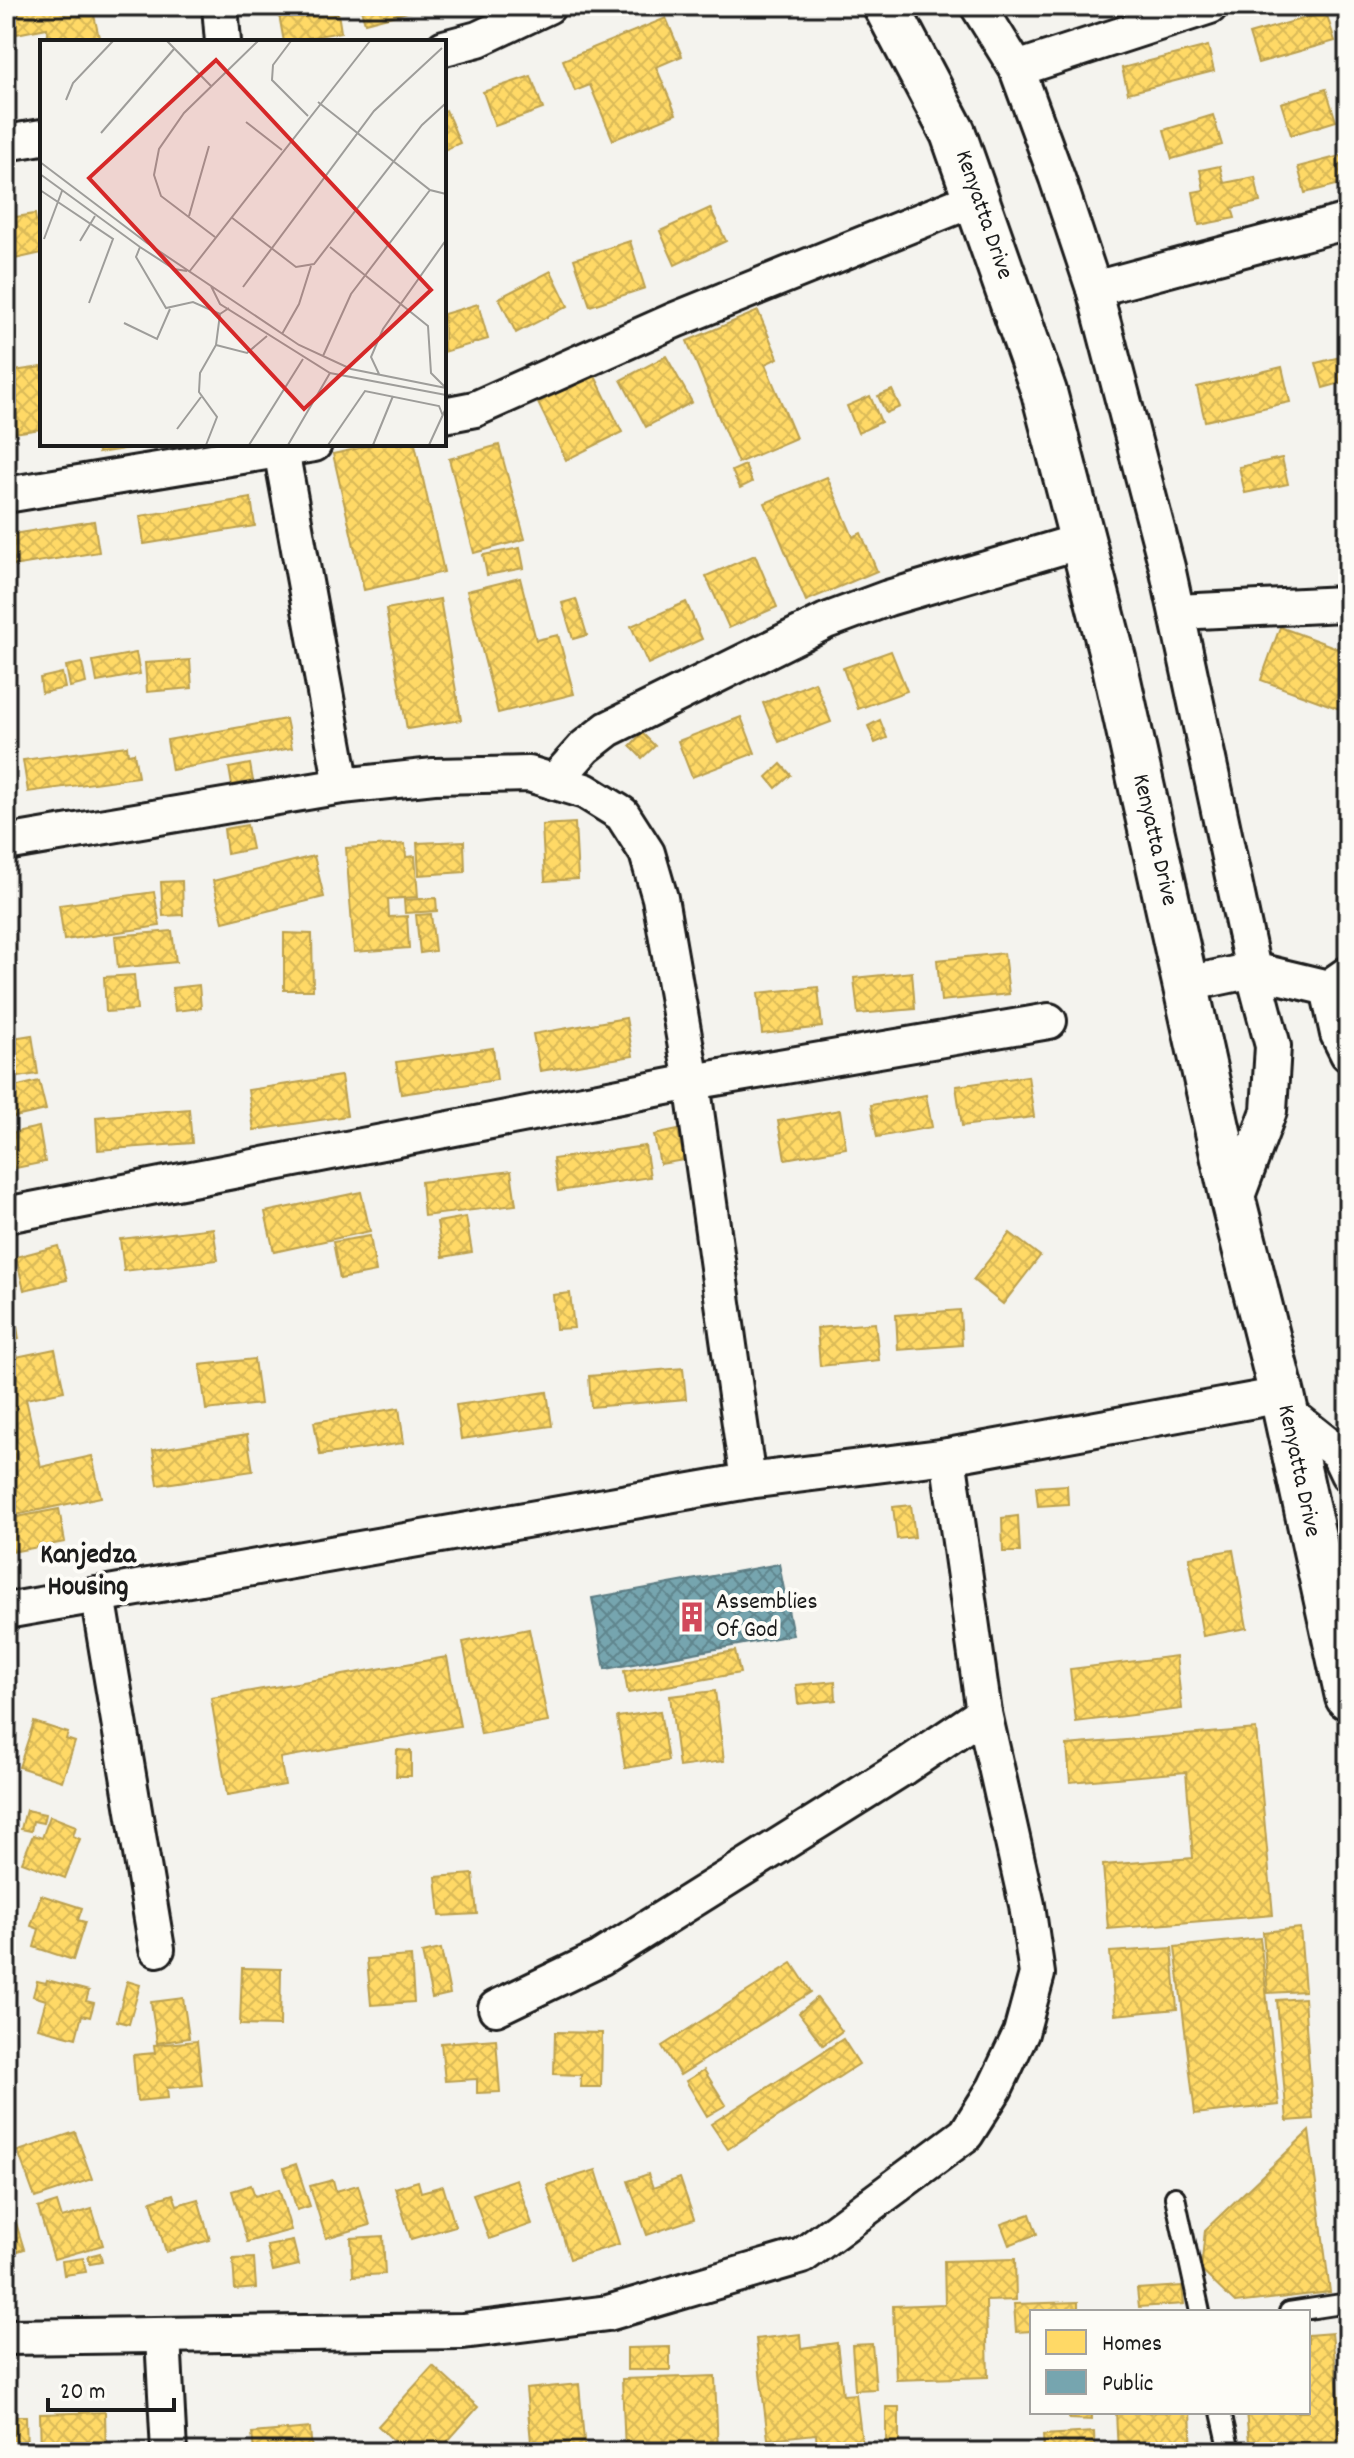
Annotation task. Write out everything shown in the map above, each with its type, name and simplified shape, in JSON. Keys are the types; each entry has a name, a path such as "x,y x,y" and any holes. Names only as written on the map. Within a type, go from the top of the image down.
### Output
{"main road":[{"name":"Kenyatta Drive","path":"886,6 953,133 1044,392 1114,662 1234,1204 1283,1402 1348,1697"}],"street":[{"path":"220,6 223,40"},
{"path":"446,47 478,39 548,6"},
{"path":"978,6 1017,69 1094,289 1123,391 1177,612 1253,970 1273,1046 1269,1111 1234,1204"},
{"path":"1017,69 1210,6"},
{"path":"6,143 40,137"},
{"path":"446,415 475,409 675,320 977,198"},
{"path":"1094,289 1348,221"},
{"path":"6,495 281,448 342,786"},
{"path":"554,782 585,747 608,729 826,621 888,598 1081,541"},
{"path":"1177,612 1343,604 1348,607"},
{"path":"6,843 342,786 434,776 529,774 585,791 622,814 647,853 660,898 692,1082 748,1481"},
{"path":"1187,984 1253,970 1338,981 1338,1034 1348,1054"},
{"path":"6,1215 692,1082 1049,1021"},
{"path":"6,1611 748,1481 948,1456 1283,1402 1338,1453 1348,1474"},
{"path":"6,2337 463,2331 608,2313 802,2256 966,2134 995,2088 1021,2033 1037,1974 1027,1905 984,1713 948,1456"},
{"path":"98,1595 157,1949"},
{"path":"496,2008 600,1958 904,1767 984,1713"},
{"path":"163,2336 169,2452"}],"lane":[{"path":"1175,2197 1200,2310"},
{"path":"1302,2310 1348,2303"},
{"path":"1221,2414 1230,2452"}],"building: Homes":[{"path":"6,6 92,6 100,40 49,40 47,28 6,36"},
{"path":"337,6 341,32 284,40 278,9"},
{"path":"360,6 419,6 419,9 365,23"},
{"path":"1326,12 1335,41 1258,63 1249,34"},
{"path":"666,18 682,56 656,67 676,114 613,140 590,85 575,91 563,60"},
{"path":"1208,46 1214,71 1128,93 1122,68"},
{"path":"531,76 543,109 495,126 483,92"},
{"path":"1326,89 1336,121 1291,135 1281,103"},
{"path":"446,110 460,143 446,149"},
{"path":"1213,115 1222,145 1172,159 1164,130"},
{"path":"1348,154 1348,182 1305,193 1298,167"},
{"path":"1220,166 1224,183 1255,177 1260,202 1232,208 1235,218 1199,225 1193,192 1204,190 1200,170"},
{"path":"13,208 16,217 35,214 40,253 6,261 6,210"},
{"path":"710,208 726,241 675,265 660,231"},
{"path":"630,241 645,288 590,306 574,259"},
{"path":"551,271 568,306 516,333 499,298"},
{"path":"478,304 488,339 446,351 446,313"},
{"path":"758,311 778,358 765,364 796,438 738,463 687,341"},
{"path":"1348,355 1348,381 1323,388 1316,363"},
{"path":"666,356 692,402 646,427 621,380"},
{"path":"40,367 40,429 6,434 6,372"},
{"path":"1282,367 1290,402 1205,421 1197,387"},
{"path":"593,372 622,432 566,460 537,401"},
{"path":"892,390 900,407 886,413 878,396"},
{"path":"870,396 881,422 858,433 847,406"},
{"path":"499,445 525,539 474,553 449,459"},
{"path":"97,446 144,446 98,453"},
{"path":"368,446 415,446 444,572 364,590 333,454"},
{"path":"1282,458 1288,484 1245,493 1239,467"},
{"path":"745,465 752,482 740,488 732,471"},
{"path":"827,477 853,537 861,533 877,571 806,601 765,503"},
{"path":"251,498 255,526 144,544 140,516"},
{"path":"94,521 99,552 6,567 6,535"},
{"path":"520,548 524,568 487,575 483,555"},
{"path":"755,555 777,607 729,628 706,576"},
{"path":"520,578 536,640 558,635 574,694 498,713 467,591"},
{"path":"440,599 461,720 407,729 386,609"},
{"path":"576,599 587,635 573,639 562,603"},
{"path":"686,602 702,639 648,664 631,626"},
{"path":"1280,627 1348,652 1348,712 1261,680"},
{"path":"891,651 907,691 858,709 843,668"},
{"path":"136,653 140,674 97,682 93,661"},
{"path":"190,660 192,688 147,692 145,663"},
{"path":"82,663 86,683 70,687 66,666"},
{"path":"62,673 65,688 42,693 40,678"},
{"path":"815,682 831,722 779,742 763,703"},
{"path":"741,717 755,753 692,777 678,741"},
{"path":"286,719 292,748 172,770 167,740"},
{"path":"880,720 887,738 875,743 868,726"},
{"path":"642,733 655,746 642,758 630,746"},
{"path":"127,746 128,754 134,753 138,777 28,792 23,760"},
{"path":"250,764 253,781 232,785 229,768"},
{"path":"781,764 791,775 776,788 767,777"},
{"path":"575,823 578,879 545,881 542,825"},
{"path":"247,825 252,849 227,854 224,829"},
{"path":"464,841 465,872 419,875 417,843"},
{"path":"405,844 406,857 415,856 418,897 388,899 389,917 407,916 409,948 354,952 346,848"},
{"path":"314,856 324,897 223,922 213,881"},
{"path":"182,881 183,915 163,916 161,882"},
{"path":"154,892 160,926 64,940 59,905"},
{"path":"436,898 437,911 405,913 404,900"},
{"path":"6,906 15,949 6,950"},
{"path":"431,914 435,951 420,953 416,915"},
{"path":"172,931 176,962 118,968 115,936"},
{"path":"284,933 312,934 313,990 284,990"},
{"path":"1004,953 1009,994 941,1001 937,960"},
{"path":"912,972 915,1009 858,1014 854,978"},
{"path":"134,975 137,1010 106,1012 104,977"},
{"path":"199,985 201,1008 175,1011 172,988"},
{"path":"818,987 822,1027 762,1034 758,993"},
{"path":"626,1018 633,1056 540,1071 533,1034"},
{"path":"32,1035 38,1074 6,1079 6,1039"},
{"path":"493,1048 497,1080 401,1094 396,1062"},
{"path":"341,1076 347,1116 254,1130 248,1090"},
{"path":"1028,1076 1034,1117 962,1126 956,1086"},
{"path":"39,1081 46,1110 6,1119 6,1089"},
{"path":"926,1095 932,1127 877,1137 871,1105"},
{"path":"189,1109 192,1143 98,1150 96,1117"},
{"path":"840,1110 846,1148 785,1159 778,1121"},
{"path":"39,1127 45,1162 6,1170 6,1134"},
{"path":"678,1130 684,1160 660,1164 654,1135"},
{"path":"645,1146 650,1177 558,1191 553,1159"},
{"path":"511,1171 516,1205 424,1216 421,1182"},
{"path":"361,1192 370,1231 274,1252 265,1212"},
{"path":"466,1217 472,1252 443,1257 437,1222"},
{"path":"213,1228 218,1260 124,1271 120,1239"},
{"path":"1010,1233 1040,1256 1003,1304 973,1280"},
{"path":"370,1236 376,1272 340,1279 333,1242"},
{"path":"58,1246 67,1280 24,1290 16,1257"},
{"path":"6,1249 17,1287 6,1290"},
{"path":"570,1293 574,1328 556,1329 553,1295"},
{"path":"12,1297 19,1339 6,1342 6,1298"},
{"path":"960,1310 962,1345 898,1350 896,1315"},
{"path":"875,1323 879,1360 820,1366 817,1328"},
{"path":"55,1349 64,1391 26,1399 41,1467 92,1456 101,1497 6,1517 6,1359"},
{"path":"254,1359 260,1404 206,1410 200,1365"},
{"path":"683,1368 686,1399 591,1407 589,1376"},
{"path":"547,1392 552,1426 461,1439 456,1405"},
{"path":"399,1408 404,1443 320,1455 314,1422"},
{"path":"247,1435 253,1471 158,1485 153,1450"},
{"path":"1067,1485 1068,1504 1038,1506 1036,1487"},
{"path":"911,1505 915,1537 897,1539 893,1507"},
{"path":"59,1509 65,1542 6,1553 6,1519"},
{"path":"1018,1516 1020,1552 1003,1552 1002,1518"},
{"path":"1233,1550 1247,1628 1203,1636 1189,1557"},
{"path":"529,1629 548,1722 481,1734 463,1642"},
{"path":"735,1651 740,1673 628,1693 624,1671"},
{"path":"1176,1656 1182,1709 1076,1722 1070,1669"},
{"path":"447,1657 460,1726 280,1758 285,1785 227,1795 211,1698"},
{"path":"835,1681 836,1700 798,1704 796,1685"},
{"path":"715,1691 724,1761 679,1767 670,1696"},
{"path":"660,1711 668,1761 625,1768 617,1717"},
{"path":"34,1722 68,1733 66,1739 75,1742 62,1781 19,1767"},
{"path":"1256,1729 1273,1915 1108,1929 1103,1865 1193,1858 1186,1772 1070,1782 1067,1745"},
{"path":"397,1750 411,1751 411,1776 396,1776"},
{"path":"26,1810 45,1814 43,1823 33,1821 31,1831 21,1829"},
{"path":"50,1816 76,1826 73,1836 80,1839 65,1878 22,1862 33,1835 42,1838"},
{"path":"473,1874 477,1914 440,1916 436,1877"},
{"path":"41,1895 82,1908 78,1920 85,1922 73,1960 34,1947 39,1929 31,1926"},
{"path":"1300,1928 1305,1991 1268,1993 1263,1932"},
{"path":"1260,1938 1279,2105 1195,2114 1175,1947"},
{"path":"1172,1948 1177,2009 1115,2015 1110,1952"},
{"path":"441,1949 450,1994 432,1998 422,1953"},
{"path":"411,1956 414,2002 371,2005 367,1959"},
{"path":"792,1963 811,1992 680,2075 662,2046"},
{"path":"242,1968 281,1969 280,2026 240,2025"},
{"path":"47,1980 89,1991 86,2001 94,2003 90,2017 82,2015 76,2038 38,2028 46,2000 33,1996 37,1981 46,1983"},
{"path":"127,1981 140,1985 129,2024 117,2021"},
{"path":"183,1998 189,2038 157,2043 151,2002"},
{"path":"817,1998 842,2031 823,2045 799,2013"},
{"path":"1304,1998 1313,2119 1287,2121 1277,2000"},
{"path":"555,2032 602,2033 601,2087 580,2087 581,2075 554,2074"},
{"path":"496,2039 500,2092 477,2093 477,2079 445,2081 441,2043"},
{"path":"843,2039 859,2064 728,2149 711,2124"},
{"path":"197,2041 202,2085 167,2088 168,2098 137,2101 133,2055 155,2053 154,2045"},
{"path":"704,2070 726,2105 707,2116 686,2081"},
{"path":"1309,2131 1330,2292 1235,2303 1201,2270 1205,2230"},
{"path":"75,2132 92,2179 35,2198 18,2151"},
{"path":"296,2164 310,2206 297,2210 284,2168"},
{"path":"596,2170 619,2244 570,2259 547,2185"},
{"path":"648,2174 653,2188 680,2178 694,2219 647,2235 628,2181"},
{"path":"516,2179 532,2224 489,2239 473,2194"},
{"path":"333,2180 336,2191 358,2185 370,2225 326,2238 310,2186"},
{"path":"418,2181 421,2192 443,2186 455,2226 411,2239 395,2188"},
{"path":"251,2185 255,2196 279,2189 291,2230 247,2242 232,2191"},
{"path":"173,2194 177,2205 198,2199 210,2240 166,2252 151,2201"},
{"path":"57,2202 62,2218 92,2209 103,2245 54,2259 38,2208"},
{"path":"12,2210 24,2249 6,2255 6,2211"},
{"path":"1030,2214 1037,2234 1009,2245 1001,2224"},
{"path":"383,2236 385,2274 353,2276 351,2238"},
{"path":"293,2241 299,2265 273,2271 267,2246"},
{"path":"100,2253 102,2262 90,2264 88,2256"},
{"path":"83,2258 86,2272 64,2275 62,2261"},
{"path":"254,2258 256,2288 235,2290 233,2259"},
{"path":"1015,2259 1016,2300 986,2301 988,2377 896,2380 893,2306 945,2304 944,2261"},
{"path":"1182,2286 1184,2304 1139,2307 1137,2289"},
{"path":"1078,2302 1078,2310 1030,2310 1030,2331 1016,2332 1014,2304"},
{"path":"1332,2333 1344,2447 1250,2452 1246,2414 1310,2414 1310,2335"},
{"path":"800,2334 801,2348 837,2343 843,2395 856,2394 862,2443 817,2448 816,2434 768,2439 756,2339"},
{"path":"872,2344 876,2389 855,2390 852,2345"},
{"path":"670,2347 670,2370 627,2370 627,2348"},
{"path":"433,2366 478,2407 438,2452 406,2452 378,2426"},
{"path":"715,2376 718,2452 625,2452 622,2379"},
{"path":"579,2384 585,2452 532,2452 526,2389"},
{"path":"886,2407 899,2407 899,2442 886,2442"},
{"path":"105,2412 106,2452 41,2452 40,2414"},
{"path":"1070,2414 1092,2414 1092,2420 1069,2419"},
{"path":"1116,2414 1190,2414 1192,2452 1118,2452"},
{"path":"6,2416 26,2416 27,2452 6,2452"},
{"path":"310,2428 312,2452 254,2452 252,2433"},
{"path":"1094,2432 1095,2452 1044,2452 1043,2435"}],"building: Public":[{"name":"Assemblies Of God","path":"779,1564 793,1635 605,1669 592,1598"}],"place":[{"name":"Assemblies Of God","path":"692,1617"}],"district":[{"name":"Kanjedza Housing","path":"88,1573"}]}
